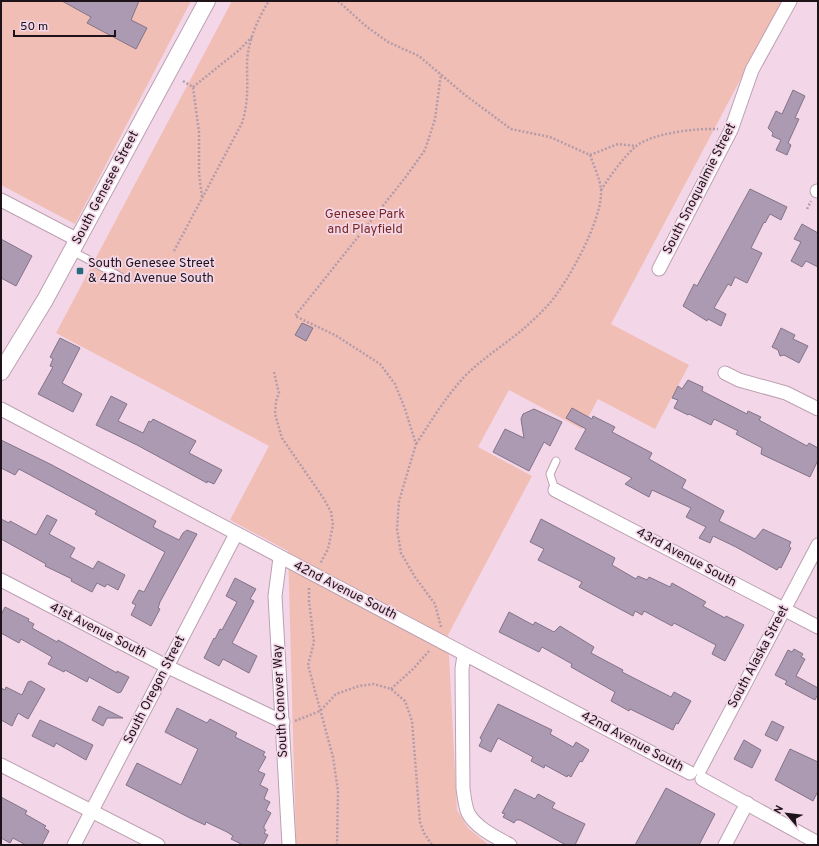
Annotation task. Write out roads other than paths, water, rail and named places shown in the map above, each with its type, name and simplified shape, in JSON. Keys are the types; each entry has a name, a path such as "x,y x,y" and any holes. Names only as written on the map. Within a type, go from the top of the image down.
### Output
{"street":[{"name":"South Genesee Street","path":"1,372 45,300 207,1"},
{"name":"South Snoqualmie Street","path":"659,269 731,130 752,70 790,1"},
{"path":"1,200 75,245"},
{"path":"725,373 739,380 786,393 818,409"},
{"name":"42nd Avenue South","path":"1,409 280,558 404,620 464,655 697,774 818,843"},
{"name":"43rd Avenue South","path":"555,490 818,627"},
{"name":"South Oregon Street","path":"74,845 236,534"},
{"name":"South Alaska Street","path":"697,774 818,545"},
{"name":"South Conover Way","path":"280,558 275,596 285,722 289,845"},
{"name":"41st Avenue South","path":"1,580 168,667 285,722"},
{"path":"464,655 462,669 463,788 469,813 476,823 510,845"},
{"path":"1,765 158,845"},
{"path":"725,845 747,803"}],"lane":[{"path":"75,245 121,277"},
{"path":"555,490 550,474 556,461"}],"place":[{"name":"South Genesee Street & 42nd Avenue South","path":"80,271"}],"park label":[{"name":"Genesee Park and Playfield","path":"365,222"}]}
